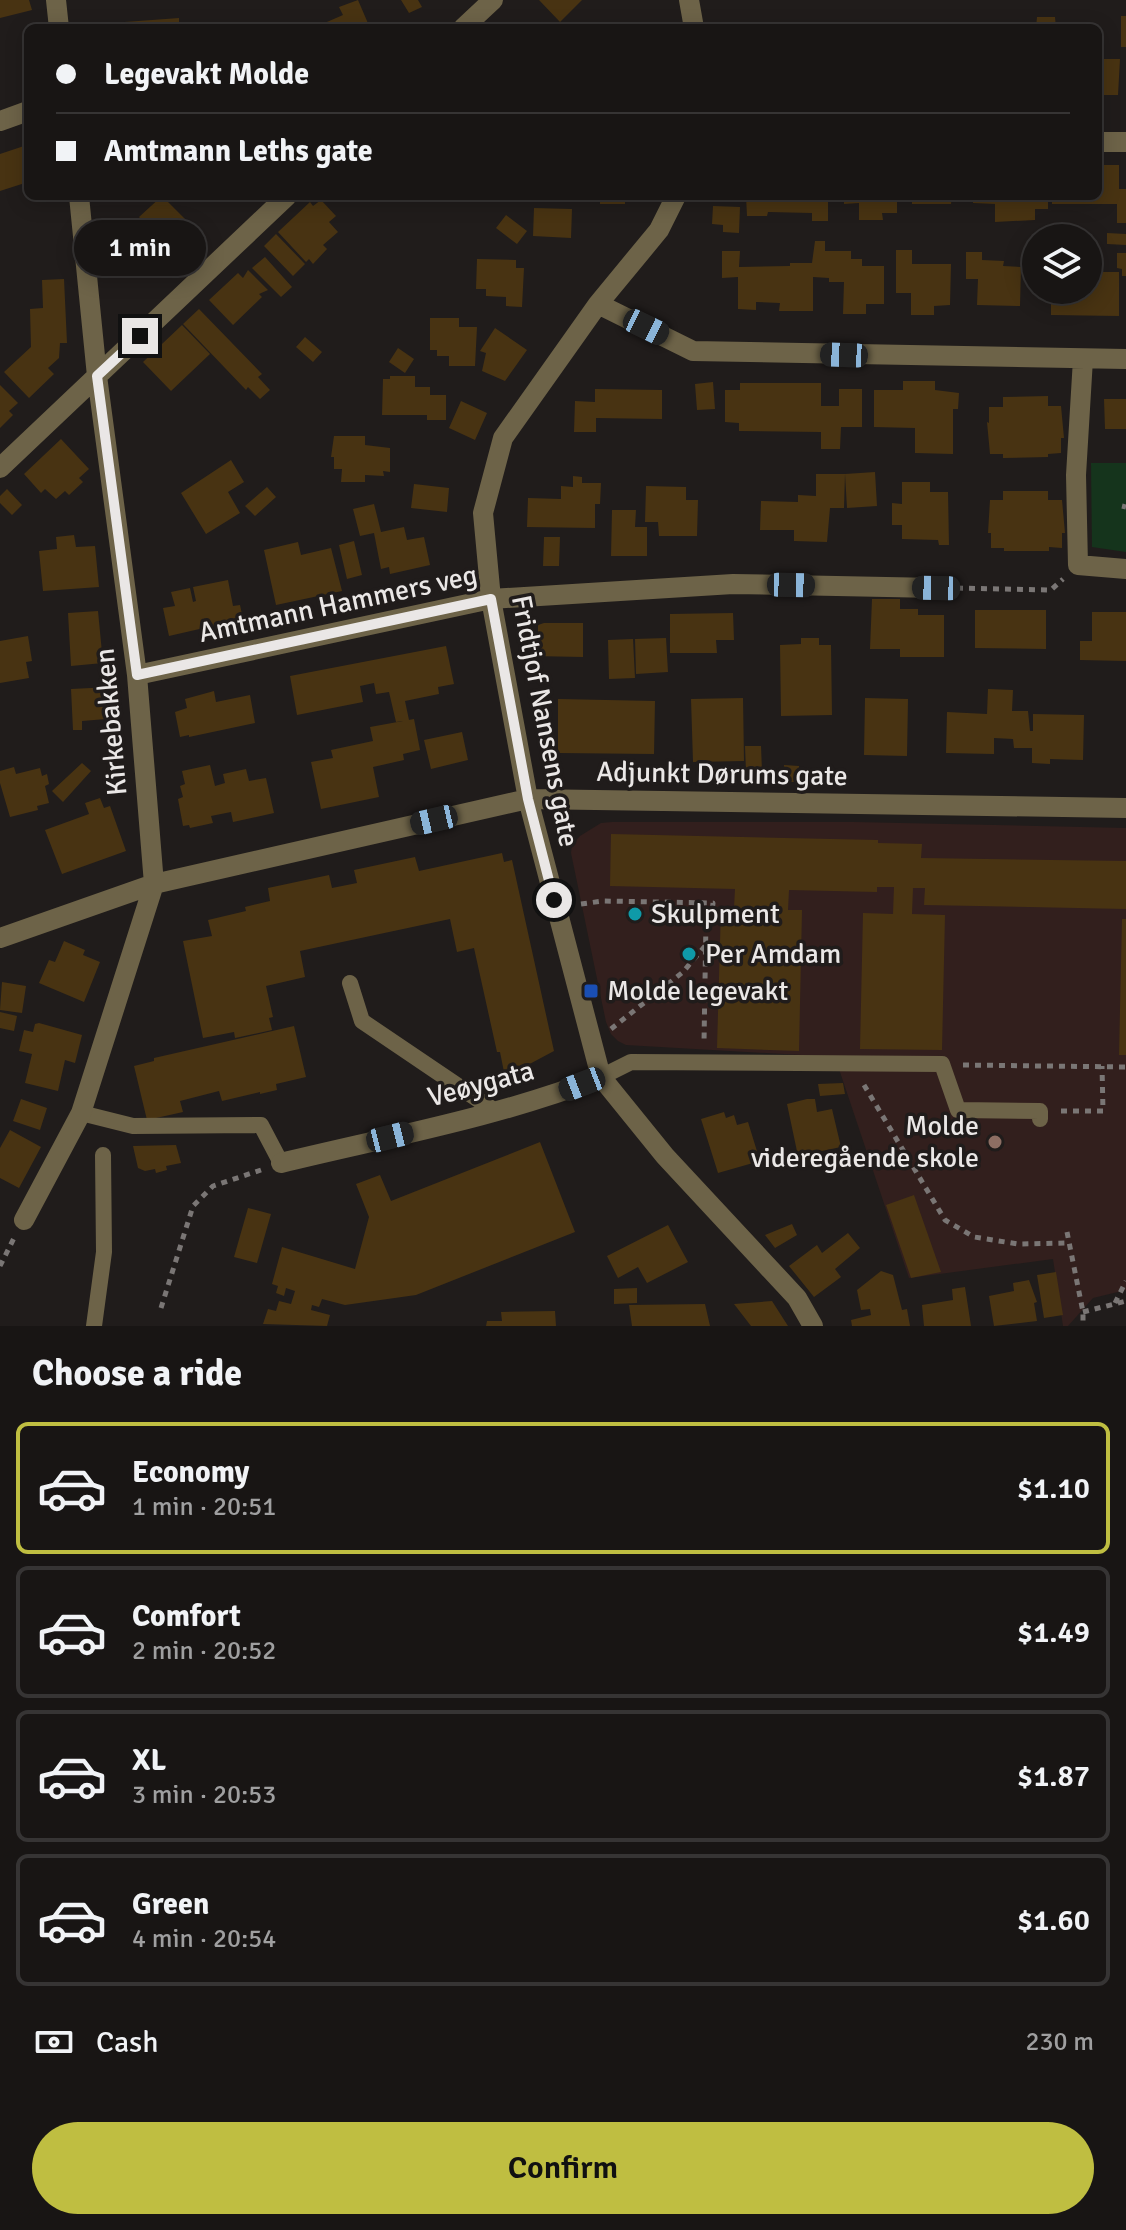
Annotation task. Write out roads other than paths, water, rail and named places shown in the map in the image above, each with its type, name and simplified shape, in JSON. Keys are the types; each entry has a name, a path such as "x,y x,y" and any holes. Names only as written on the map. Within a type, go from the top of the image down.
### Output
{"street":[{"path":"56,0 59,24"},
{"path":"467,24 493,0"},
{"path":"689,0 693,24"},
{"path":"0,121 24,112"},
{"path":"1102,142 1126,142"},
{"name":"Kirkebakken","path":"24,1220 81,1113 154,884 137,675 97,376 79,200"},
{"path":"0,468 283,200"},
{"name":"Fridtjof Nansens gate","path":"674,200 659,230 598,304 503,438 483,513 491,599 528,799 601,1077 665,1156 797,1298 813,1326"},
{"path":"598,304 693,351 1126,359"},
{"path":"1083,359 1076,475 1078,565 1126,569"},
{"name":"Amtmann Hammers veg","path":"137,675 491,599 733,584 936,588"},
{"name":"Adjunkt Dørums gate","path":"0,938 154,884 528,799 1126,808"},
{"name":"Veøygata","path":"281,1163 495,1111 563,1092 601,1077"}],"lane":[{"path":"350,983 362,1021 495,1111"},
{"path":"601,1077 631,1062 942,1064 958,1110 1040,1115"},
{"path":"81,1113 133,1126 261,1125 281,1163"},
{"path":"94,1326 104,1252 103,1155"}],"place":[{"name":"Skulpment","path":"635,914"},
{"name":"Per Amdam","path":"689,954"},
{"name":"Molde legevakt","path":"591,991"},
{"name":"Molde videregående skole","path":"995,1142"}]}
